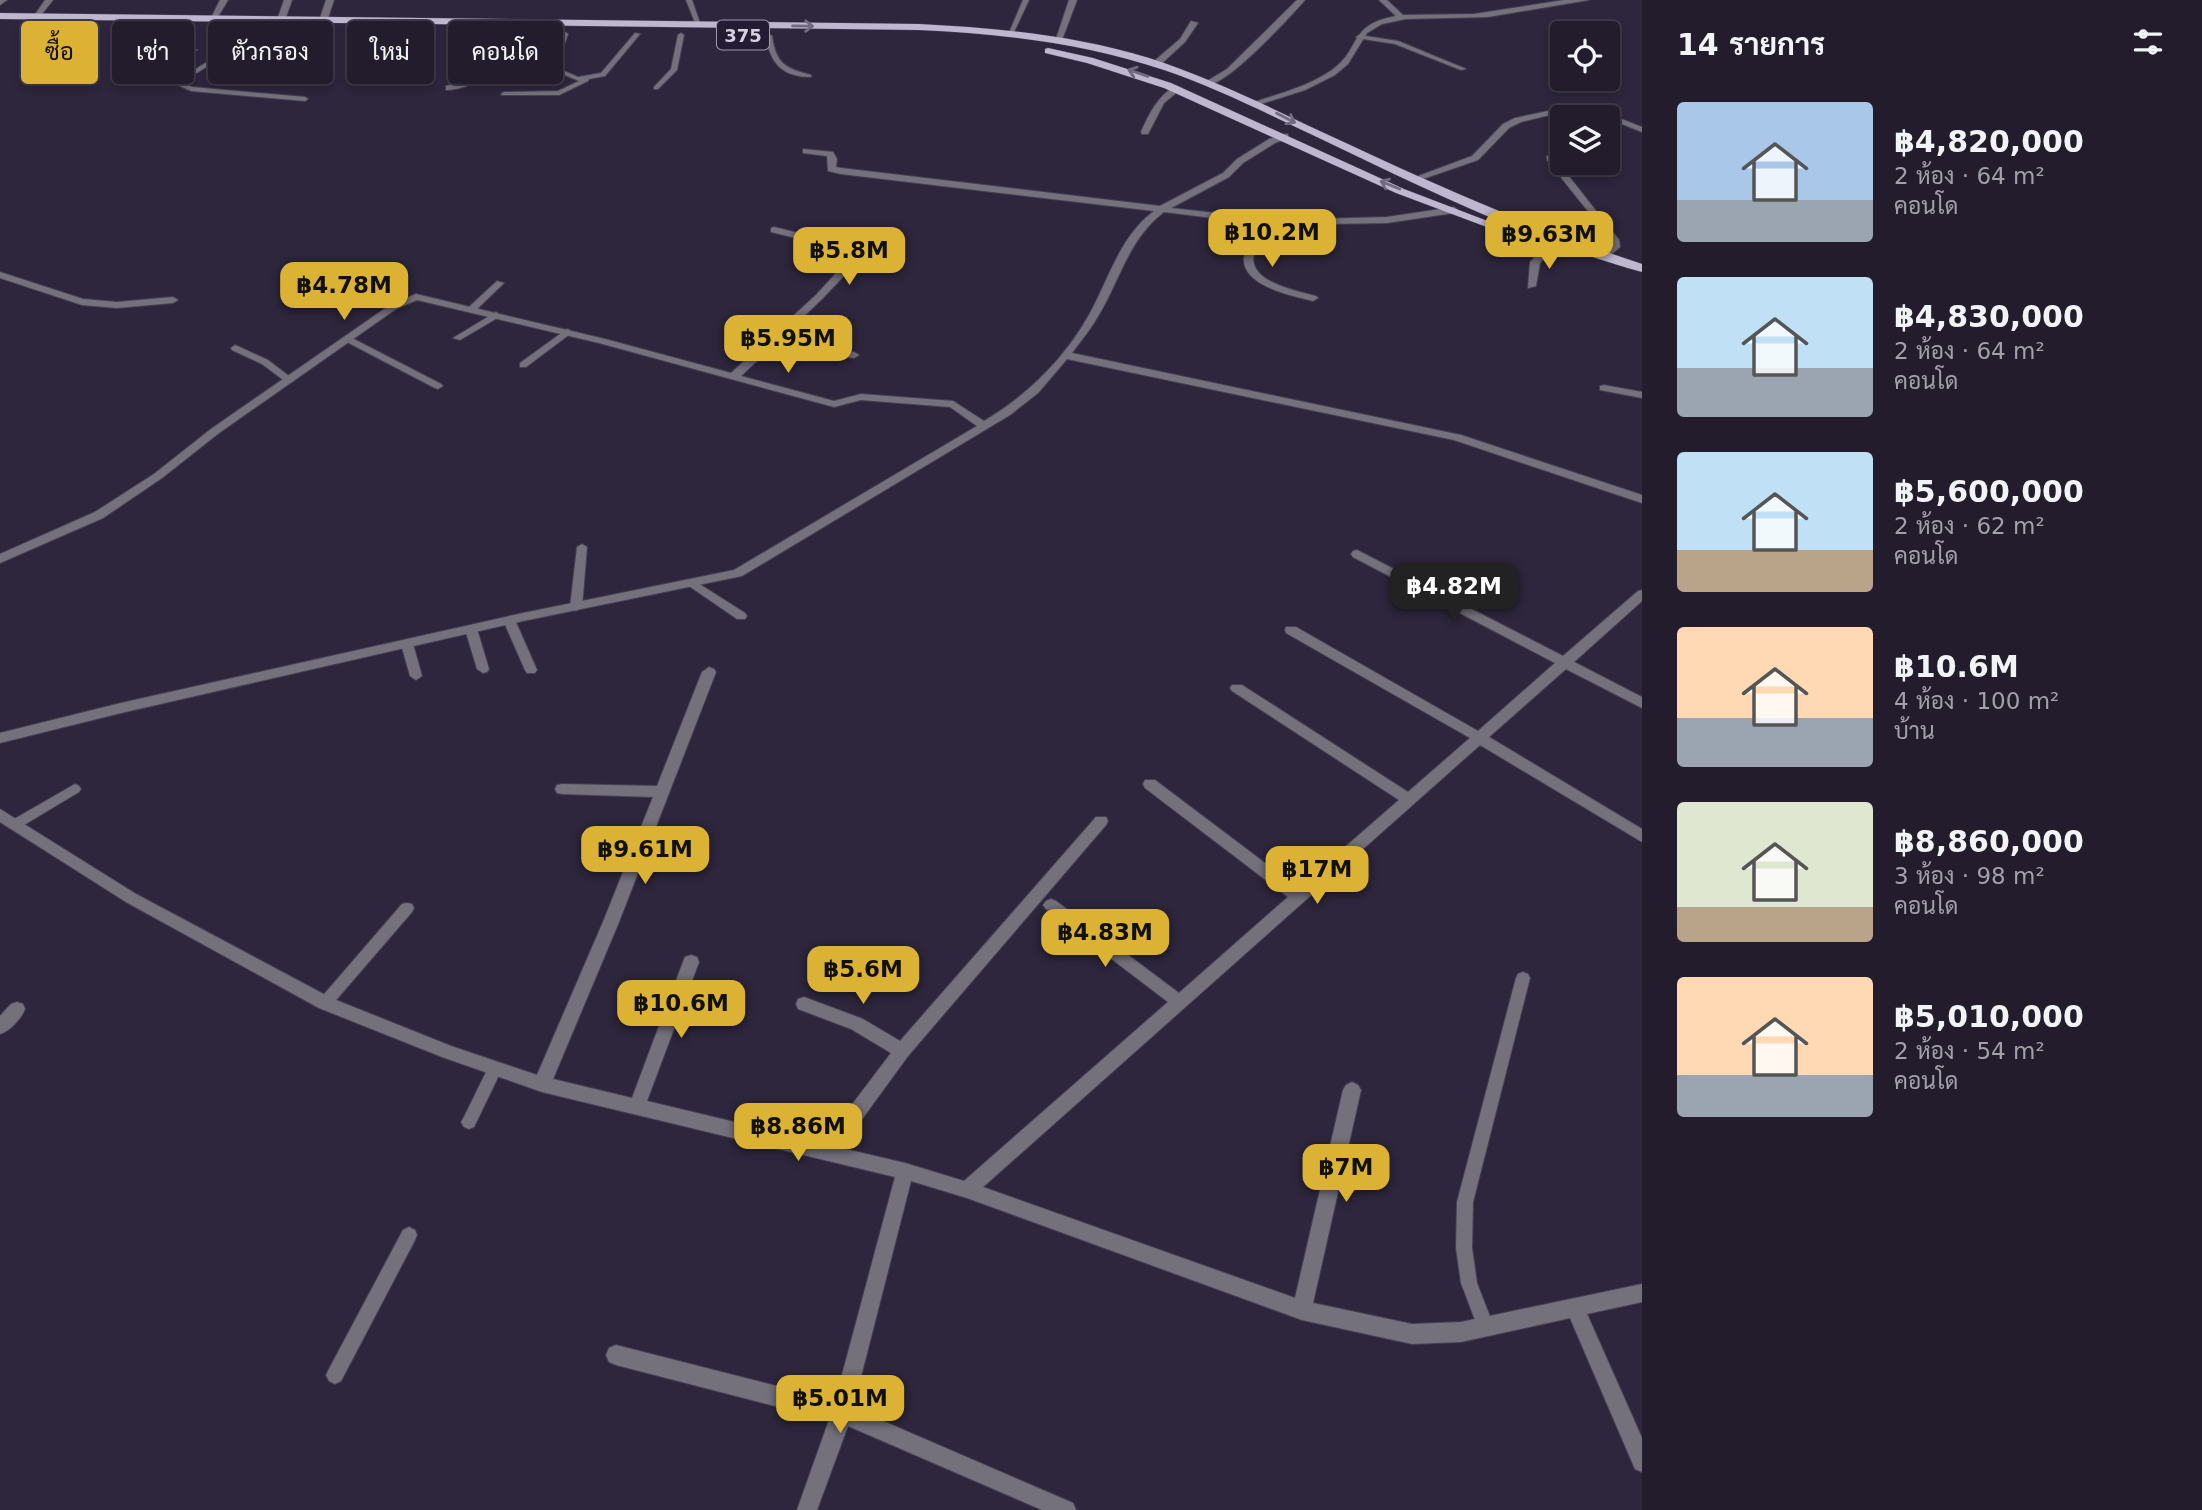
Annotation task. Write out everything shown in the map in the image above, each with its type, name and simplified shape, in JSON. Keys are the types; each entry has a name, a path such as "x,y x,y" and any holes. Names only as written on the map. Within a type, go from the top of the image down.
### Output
{"main road":[{"name":"375","path":"0,16 323,21"},
{"name":"375","path":"333,21 919,27 1011,39"},
{"name":"375","path":"333,31 448,32"},
{"name":"375","path":"565,34 1058,40 1117,52 1210,83 1541,232 1642,268"},
{"path":"1033,48 1128,69 1178,88 1285,136 1358,173 1549,247 1642,278"}],"street":[{"path":"35,17 49,0"},
{"path":"212,20 224,0"},
{"path":"281,20 288,0"},
{"path":"323,21 330,0"},
{"path":"1058,40 1073,0"},
{"path":"1210,83 1230,71 1301,0"},
{"path":"1383,0 1404,19"},
{"path":"1258,104 1320,79 1341,67 1354,51 1359,37 1369,28 1387,21 1475,16 1560,1 1585,0"},
{"path":"1156,64 1179,47 1194,23"},
{"path":"449,88 467,84"},
{"path":"1145,132 1160,102 1167,93 1178,88"},
{"path":"1417,178 1475,158 1506,127 1518,120 1558,111 1598,111 1642,130"},
{"path":"0,738 509,620 738,573 984,426 1034,391 1093,317 1130,242 1145,222 1162,209 1226,175 1240,161 1272,141 1285,136"},
{"path":"806,151 830,155 831,169 841,172 1268,222 1387,220 1454,210"},
{"path":"1268,222 1249,256 1251,267 1266,284 1313,298"},
{"path":"733,377 854,260 854,252 844,247 774,230"},
{"path":"1531,286 1535,262 1549,247"},
{"path":"0,275 82,302 117,305 173,300"},
{"path":"0,559 99,515 158,476 215,431 393,307 416,297 567,332 834,404 861,397 953,404 984,426"},
{"path":"1065,355 1457,437 1642,499"},
{"path":"1604,388 1642,395"},
{"path":"1357,554 1642,702"},
{"path":"967,1190 1642,594"},
{"path":"1291,630 1480,738 1642,836"},
{"path":"542,1084 611,922 709,672"},
{"path":"1237,688 1408,799"},
{"path":"1150,783 1299,897"},
{"path":"562,789 662,792"},
{"path":"7,820 131,898 325,1003 495,1069 542,1084 829,1150 905,1171 967,1190 1302,1310 1412,1334 1461,1332 1642,1293"},
{"path":"829,1150 902,1051 1101,821"},
{"path":"1051,905 1181,1003"},
{"path":"637,1106 691,962"},
{"path":"804,1004 857,1024 902,1051"},
{"path":"0,1027 17,1009"},
{"path":"1302,1310 1352,1090"},
{"path":"807,1510 842,1413 905,1171"},
{"path":"1575,1308 1642,1462"},
{"path":"616,1355 842,1413 1065,1510"}],"lane":[{"path":"689,0 699,25"},
{"path":"1011,39 1026,0"},
{"path":"565,34 560,48 561,72 577,79 590,79"},
{"path":"504,94 559,93 603,75 636,34"},
{"path":"656,88 674,70 681,35"},
{"path":"769,36 770,51 779,66 787,71 809,76"},
{"path":"1359,37 1396,42 1463,69"},
{"path":"180,84 191,89 305,99"},
{"path":"1563,175 1615,240 1616,247 1605,256"},
{"path":"472,309 500,283"},
{"path":"348,293 393,307"},
{"path":"457,338 496,315"},
{"path":"523,365 567,332"},
{"path":"348,339 438,386"},
{"path":"767,345 855,355"},
{"path":"235,348 265,362 289,380"},
{"path":"576,607 582,547"},
{"path":"693,584 741,616"},
{"path":"509,620 531,670"},
{"path":"471,629 483,669"},
{"path":"407,644 416,676"},
{"path":"7,820 75,789"},
{"path":"325,1003 407,908"},
{"path":"1486,1327 1469,1283 1464,1248 1465,1202 1523,978"},
{"path":"469,1122 495,1069"},
{"path":"335,1375 409,1235"}]}
